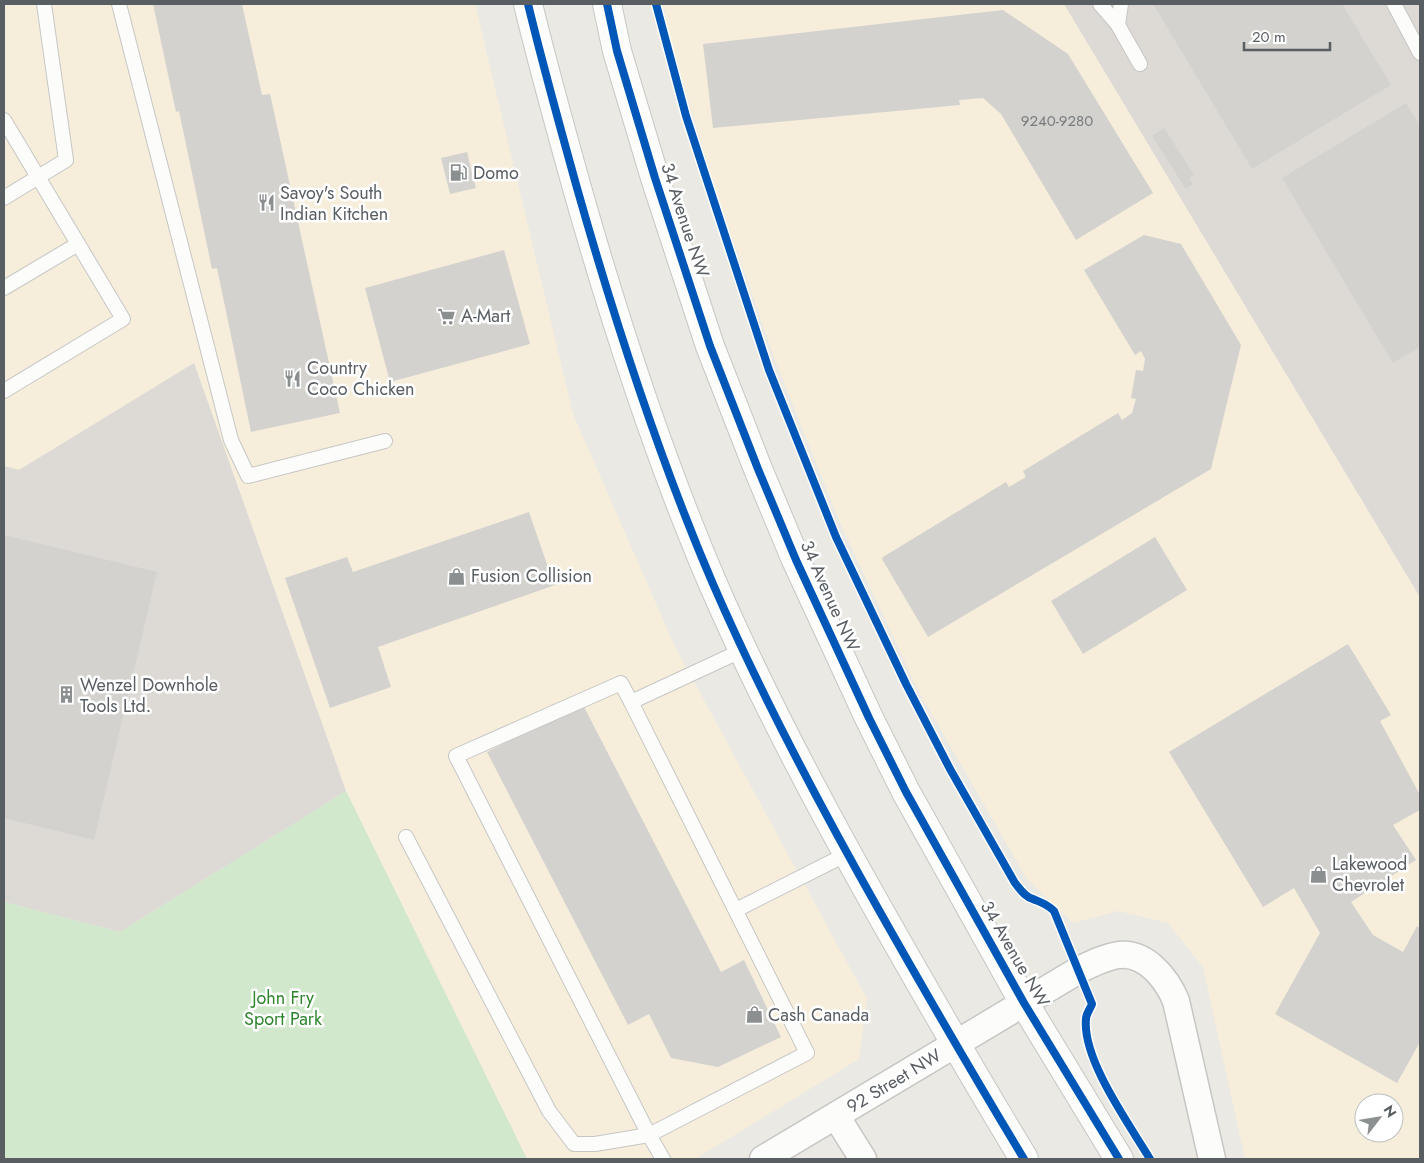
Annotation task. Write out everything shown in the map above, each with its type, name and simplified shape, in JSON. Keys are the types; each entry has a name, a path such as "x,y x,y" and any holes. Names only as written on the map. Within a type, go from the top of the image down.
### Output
{"main road":[{"path":"528,4 543,67 589,232 642,398 700,554 743,650 788,742 847,854 955,1044 1024,1159"},
{"name":"34 Avenue NW","path":"607,4 618,51 668,217 710,346 796,560 873,726 906,792 1024,1003 1119,1159"}],"street":[{"name":"34 Avenue NW","path":"1024,1003 1096,961 1119,955 1136,956 1150,966 1164,978 1176,1001 1212,1159"},
{"name":"92 Street NW","path":"763,1159 1024,1003"},
{"path":"836,1116 863,1159"}],"lane":[{"path":"4,198 66,160 44,4"},
{"path":"119,4 231,440 248,476 386,441"},
{"path":"1100,4 1118,25 1140,64"},
{"path":"1118,25 1121,4"},
{"path":"1394,4 1420,53"},
{"path":"4,120 122,319 4,392"},
{"path":"4,288 78,244"},
{"path":"631,702 743,650"},
{"path":"406,837 549,1111 574,1144 595,1144 649,1135 807,1054 621,683 456,756 649,1135 663,1159"},
{"path":"736,910 847,854"}],"shaded area":[{"path":"4,4 475,4 573,414 675,647 867,999 859,1059 695,1159 527,1159 346,791 194,364 19,470 4,466"},
{"path":"663,4 1064,4 1420,597 1420,1159 1245,1159 1203,967 1168,923 1118,911 1073,923 1027,879 918,690 840,523 776,363 713,182 671,42"},
{"path":"1064,4 1420,4 1420,597 1315,422"},
{"path":"194,363 346,791 120,932 4,902 4,466 19,470"}],"green space":[{"name":"John Fry Sport Park","path":"346,791 527,1159 4,1159 4,902 120,932"}],"building":[{"path":"153,4 242,4 262,95 270,94 340,413 251,432 217,268 212,269 179,111 176,112"},
{"path":"1153,4 1342,4 1391,85 1252,169"},
{"path":"1003,10 1068,54 1153,193 1076,240 1001,114 983,98 959,100 960,105 713,128 703,44"},
{"path":"1406,103 1420,126 1420,347 1393,363 1282,178"},
{"path":"1164,128 1194,175 1189,178 1193,184 1186,189 1152,136"},
{"name":"Domo","path":"467,152 476,188 450,194 441,158"},
{"path":"1144,235 1181,244 1241,345 1211,469 928,637 882,559 883,557 1006,482 1009,487 1026,477 1023,471 1118,413 1122,420 1132,413 1136,399 1131,398 1136,370 1143,371 1145,359 1141,351 1135,355 1084,270"},
{"name":"A-Mart","path":"504,250 530,344 390,382 365,288"},
{"path":"529,512 550,573 554,572 558,584 378,647 391,687 330,708 285,578 347,557 353,572"},
{"name":"Wenzel Downhole Tools Ltd.","path":"4,535 157,572 94,840 4,818"},
{"path":"1155,537 1187,590 1083,654 1051,601"},
{"name":"Lakewood Chevrolet","path":"1348,644 1391,715 1380,721 1420,795 1420,810 1393,825 1416,860 1351,902 1373,935 1403,952 1417,926 1420,928 1420,1042 1397,1083 1275,1014 1320,933 1294,888 1263,907 1169,752"},
{"path":"582,703 721,972 744,960 781,1037 718,1067 671,1058 649,1014 628,1025 487,752"}],"cycle path":[{"path":"528,4 577,188 622,338 674,487 713,584 751,668 835,832 933,1005 1024,1159"},
{"path":"607,4 617,51 655,178 710,346 796,560 869,718 906,792 1024,1003 1119,1159"},
{"path":"656,4 686,116 769,370 836,537 906,684 950,769 1015,883 1023,893 1047,905 1054,911 1092,1004 1086,1019 1091,1053 1119,1110 1150,1159"}],"place":[{"name":"Domo","path":"459,173"},
{"name":"Savoy's South Indian Kitchen","path":"266,203"},
{"name":"A-Mart","path":"447,316"},
{"name":"Country Coco Chicken","path":"293,378"},
{"name":"Fusion Collision","path":"457,576"},
{"name":"Wenzel Downhole Tools Ltd.","path":"66,695"},
{"name":"Lakewood Chevrolet","path":"1318,874"},
{"name":"Cash Canada","path":"754,1015"}]}
